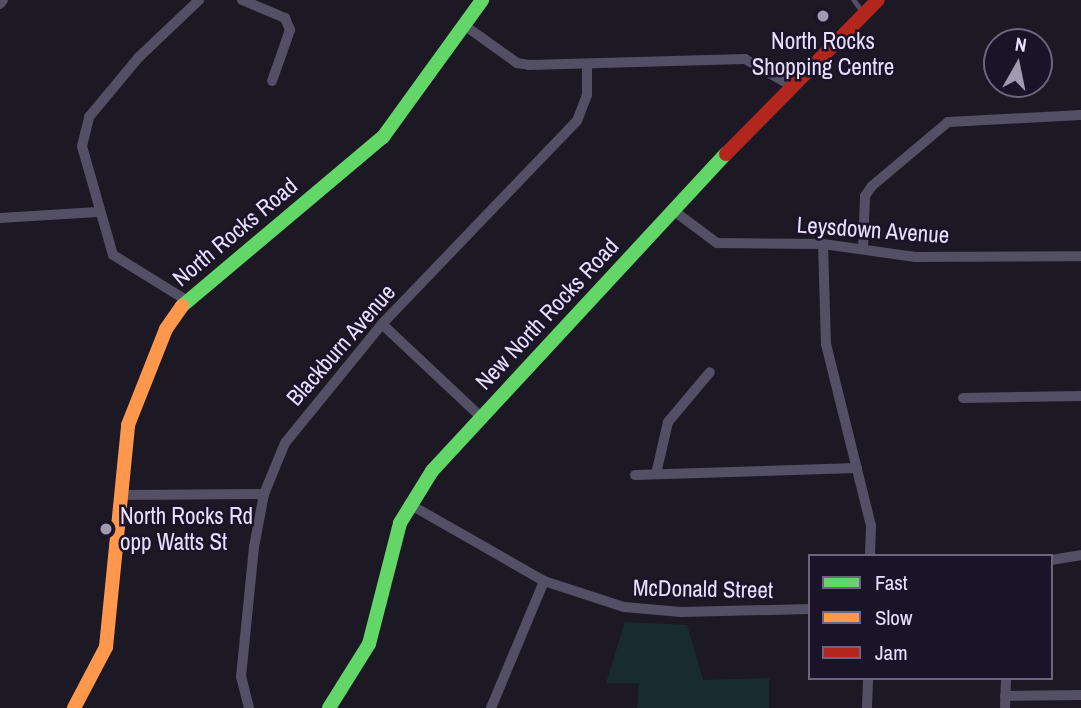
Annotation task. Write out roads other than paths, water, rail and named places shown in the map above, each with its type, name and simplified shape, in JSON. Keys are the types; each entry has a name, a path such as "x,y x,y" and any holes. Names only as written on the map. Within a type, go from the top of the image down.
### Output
{"street":[{"path":"0,5 4,0"},
{"path":"186,300 118,261 98,212 82,150 84,127 139,57 200,0"},
{"path":"242,0 285,18 290,30 272,81"},
{"name":"North Rocks Road","path":"74,708 95,678 106,647 133,405 153,353 186,300 383,137 482,0"},
{"name":"New North Rocks Road","path":"329,708 374,632 409,504 481,417 790,85 858,6 878,0"},
{"path":"464,25 517,63 587,64 745,59 790,85"},
{"name":"Blackburn Avenue","path":"249,708 241,664 264,494 298,423 382,324 577,121 587,95 587,64"},
{"path":"863,248 865,196 872,186 948,122 1081,115"},
{"name":"Leysdown Avenue","path":"674,211 716,243 823,244 915,257 1081,256"},
{"path":"0,218 98,212"},
{"path":"823,244 826,344 871,526 870,554"},
{"path":"382,324 481,417"},
{"path":"656,474 667,422 710,372"},
{"path":"963,398 1081,396"},
{"path":"635,475 857,468"},
{"path":"122,495 264,494"},
{"name":"McDonald Street","path":"409,504 544,581 635,609 808,609"},
{"path":"1053,560 1081,555"},
{"path":"491,708 544,581"},
{"path":"867,708 868,680"},
{"path":"1005,708 1006,680"},
{"path":"1005,696 1081,695"}],"place":[{"name":"North Rocks Shopping Centre","path":"823,16"},
{"name":"North Rocks Rd opp Watts St","path":"106,529"}]}
